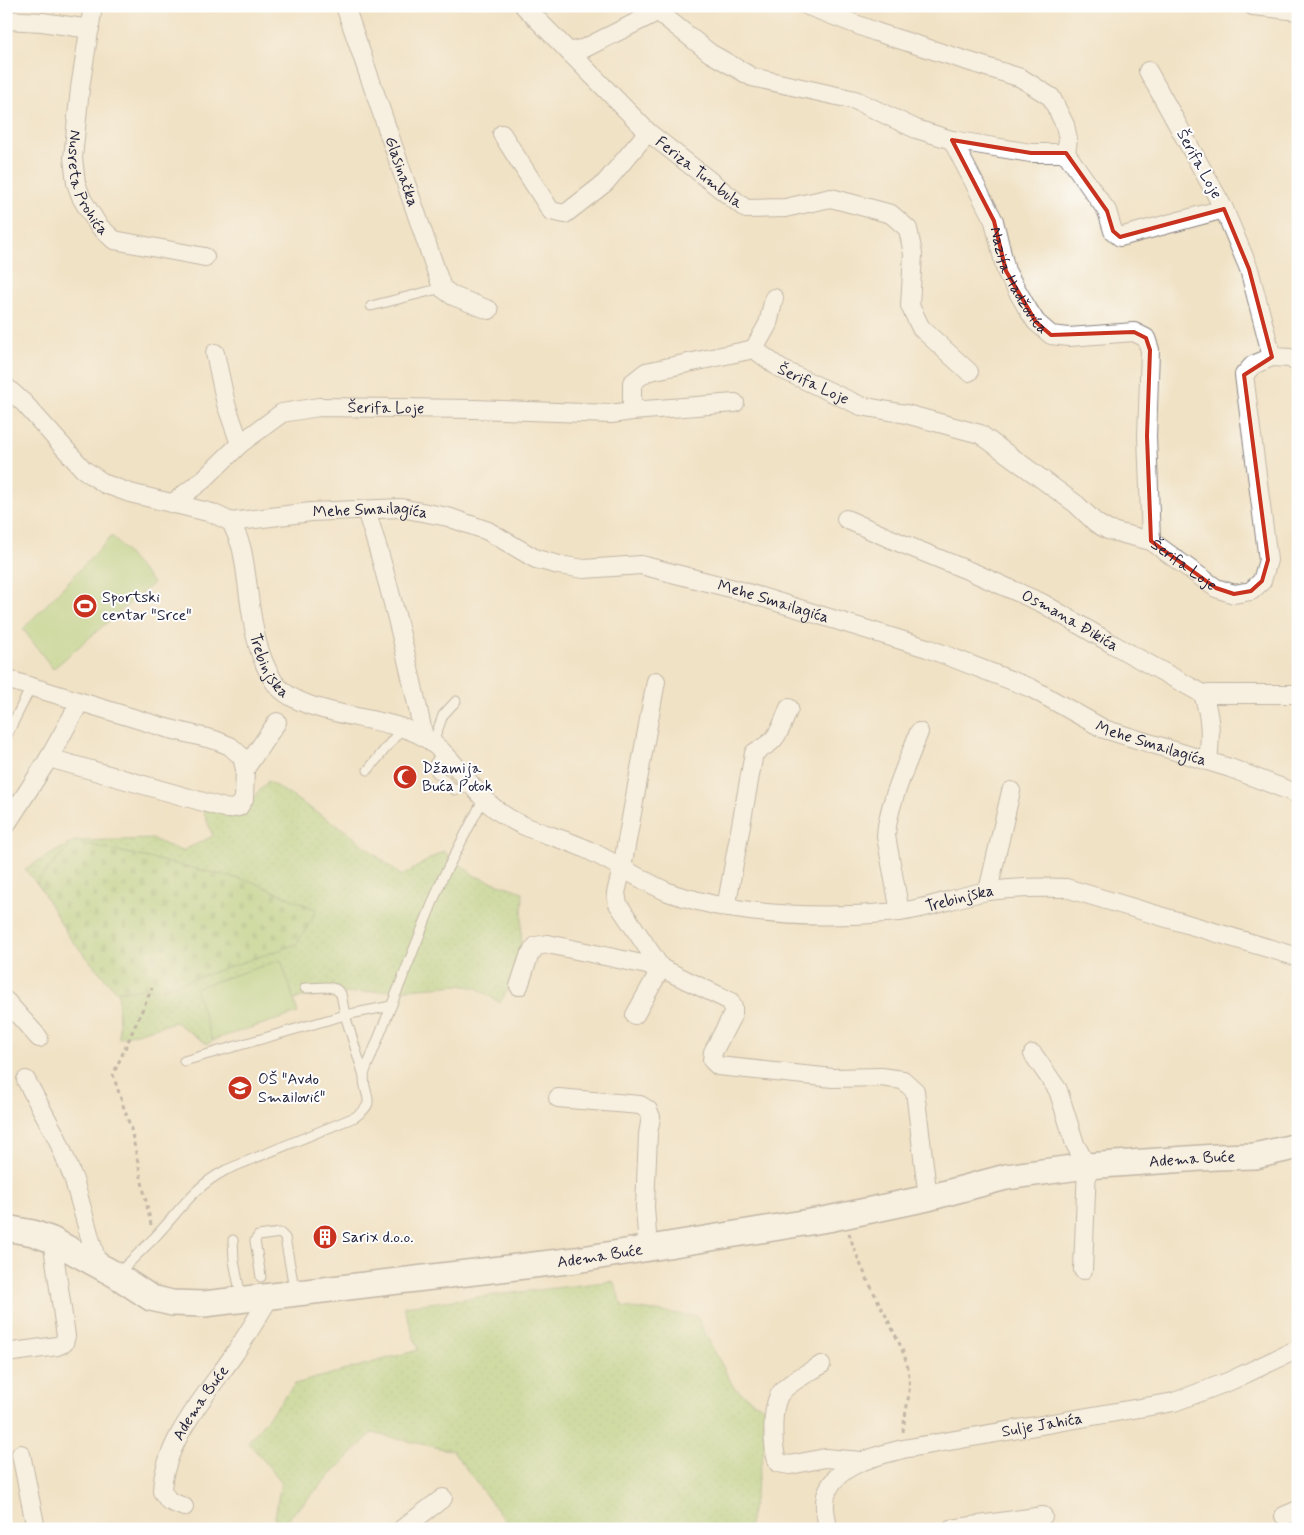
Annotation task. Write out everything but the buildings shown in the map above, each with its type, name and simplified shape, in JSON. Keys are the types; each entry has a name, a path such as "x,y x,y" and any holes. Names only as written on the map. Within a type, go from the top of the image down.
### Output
{"street":[{"name":"Nusreta Prohića","path":"93,6 80,88 73,158 76,183 82,199 98,225 114,240 205,257"},
{"name":"Glasinačka","path":"345,6 442,288"},
{"name":"Feriza Tumbula","path":"524,6 648,132 746,209 784,208 831,198 891,214 908,229 914,254 910,306 921,328 968,372"},
{"path":"808,6 876,32 1021,78 1051,97 1065,125 1068,138 1066,153 1107,211 1113,230 1120,237 1224,209"},
{"path":"1253,6 1298,11"},
{"path":"569,52 585,48 654,9 710,53 752,77 854,100 916,129 952,140 1031,153 1066,153"},
{"path":"6,20 42,22 90,29"},
{"name":"Šerifa Loje","path":"754,349 782,369 861,406 906,414 980,434 1076,504 1096,523 1108,530 1151,541 1216,588 1234,594 1251,591 1262,581 1268,560 1244,375 1253,365 1272,357 1249,269 1224,209 1148,71"},
{"name":"Feriza Tumbula","path":"502,134 551,211 565,214 604,183 648,132"},
{"name":"Nazifa Hadžovića","path":"952,140 994,221 1006,271 1026,308 1036,322 1051,335 1069,337 1134,332 1146,338 1150,350 1147,436 1151,541"},
{"path":"442,288 453,296 489,310"},
{"path":"632,411 632,383 646,372 754,349 768,324 774,298"},
{"path":"215,353 226,404 240,444"},
{"path":"1272,357 1290,358 1298,362"},
{"path":"6,387 24,403 83,469 106,484 130,493 212,513 231,522"},
{"name":"Šerifa Loje","path":"173,503 203,480 240,444 282,413 319,407 473,409 611,414 735,402"},
{"name":"Mehe Smailagića","path":"231,522 311,512 400,508 448,517 488,531 536,559 559,566 584,569 641,565 738,590 927,648 1031,688 1104,729 1208,761 1298,794"},
{"path":"366,510 433,744"},
{"name":"Osmana Đikića","path":"846,519 1042,603 1204,694 1298,694"},
{"name":"Trebinjska","path":"231,522 242,548 251,611 263,661 274,683 296,700 336,713 403,727 433,744 500,813 526,827 586,849 670,893 726,908 802,916 900,912 988,892 1040,887 1066,888 1298,957"},
{"path":"6,679 230,746 242,757 246,769 244,799 239,807 228,809 49,758"},
{"path":"656,681 616,893 618,904 661,968"},
{"path":"1204,694 1210,714 1208,761"},
{"path":"6,825 49,758 80,702"},
{"path":"726,908 754,753 770,744 778,734 789,708"},
{"path":"246,769 277,722"},
{"path":"900,912 886,836 887,825 891,808 918,732"},
{"path":"988,892 1011,791"},
{"path":"520,986 529,956 536,946 548,944 661,968 730,1001 733,1007 733,1014 713,1052 712,1060 718,1066 834,1078 881,1077 903,1080 915,1091 928,1198"},
{"path":"635,1015 661,968"},
{"path":"6,1001 39,1038"},
{"path":"1033,1054 1058,1090 1075,1144 1087,1166 1083,1270"},
{"path":"26,1080 57,1138 107,1271"},
{"path":"558,1098 640,1105 648,1110 651,1117 648,1134 645,1207 648,1248"},
{"name":"Adema Buće","path":"6,1228 33,1233 52,1240 151,1298 172,1303 204,1304 242,1300 266,1287 295,1293 576,1260 846,1216 928,1198 1006,1177 1087,1166 1255,1156 1298,1146"},
{"path":"6,1352 57,1346 64,1343 66,1336 52,1240"},
{"name":"Adema Buće","path":"184,1507 170,1501 162,1491 167,1465 178,1439 198,1404 234,1355 266,1287"},
{"name":"Sulje Jahića","path":"828,1529 824,1502 831,1484 848,1468 862,1461 903,1449 1174,1402 1230,1381 1298,1349"},
{"path":"821,1365 786,1387 779,1394 775,1413 773,1441 778,1463 790,1465 825,1458 862,1461"},
{"path":"21,1454 36,1529"},
{"path":"402,1529 443,1498"},
{"path":"952,1529 1044,1516"}],"lane":[{"path":"371,306 442,288"},
{"path":"6,737 31,687"},
{"path":"433,744 443,715 456,701"},
{"path":"368,770 403,727"},
{"path":"364,1076 442,879 484,798"},
{"path":"107,1271 154,1238 199,1187 212,1178 226,1170 355,1117 365,1110 369,1100 341,994 328,987 305,988"},
{"path":"184,1060 345,1015 391,1006"},
{"path":"266,1287 255,1242 258,1236 280,1233 285,1238 295,1293"},
{"path":"233,1240 234,1260 242,1300"}],"path":[{"path":"152,988 113,1075 131,1129 154,1238"},
{"path":"846,1216 849,1234 861,1265 905,1355 909,1376 909,1401 904,1423 903,1449"}],"highlighted area":[{"path":"952,140 1031,153 1066,153 1107,211 1113,231 1120,237 1224,209 1249,269 1272,357 1244,375 1268,560 1262,581 1251,591 1234,594 1216,588 1151,541 1147,436 1150,350 1146,338 1134,332 1051,335 1036,322 1006,271 994,221"}],"green space":[{"name":"Sportski centar \"Srce\"","path":"112,536 153,583 53,669 23,629"},
{"path":"268,781 346,831 402,876 443,851 475,876 523,892 520,969 500,1003 477,988 459,985 301,997 207,1044 175,1022 119,1038 118,984 25,869 74,841 152,839 182,851 213,836 199,800 241,811"},
{"path":"74,841 253,882 317,910 297,944 166,988 116,991 69,937 37,882"},
{"path":"281,960 298,1013 212,1040 195,988"},
{"path":"613,1281 623,1307 696,1316 734,1388 771,1413 749,1525 741,1529 555,1529 552,1525 543,1529 511,1529 453,1451 372,1433 278,1529 273,1529 281,1481 248,1442 295,1384 418,1350 404,1306"}],"place":[{"name":"Sportski centar \"Srce\"","path":"85,606"},
{"name":"Džamija Buća Potok","path":"405,777"},
{"name":"OŠ \"Avdo Smailović\"","path":"240,1088"},
{"name":"Sarix d.o.o.","path":"325,1237"}]}
